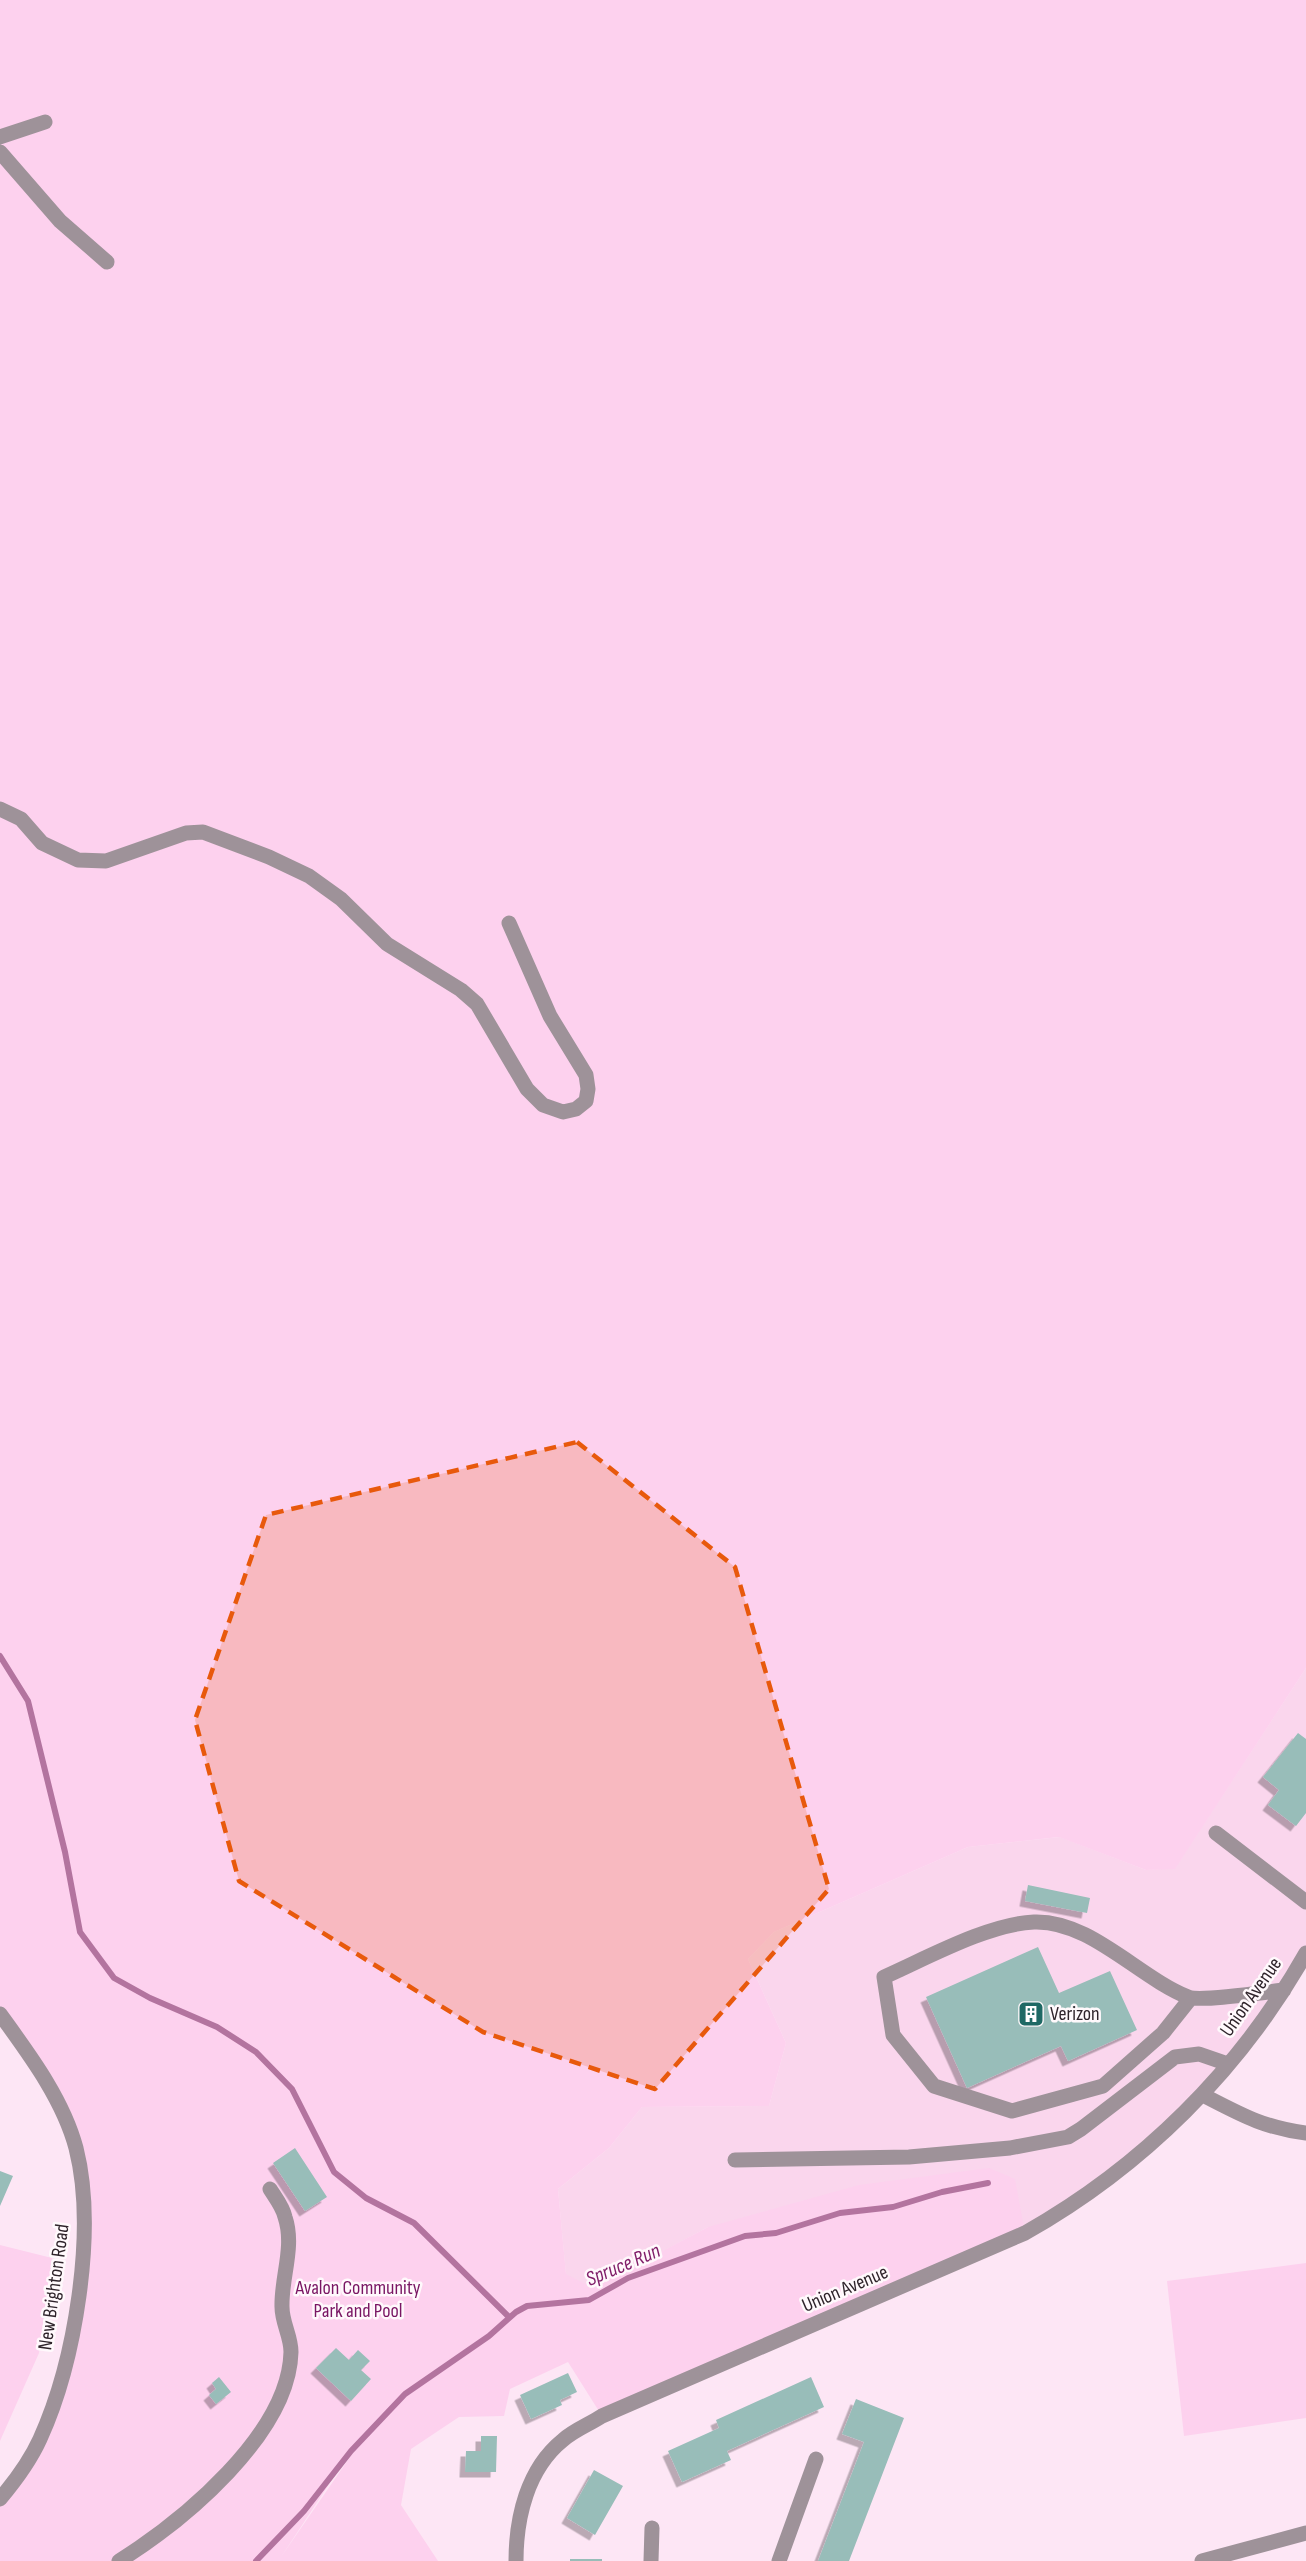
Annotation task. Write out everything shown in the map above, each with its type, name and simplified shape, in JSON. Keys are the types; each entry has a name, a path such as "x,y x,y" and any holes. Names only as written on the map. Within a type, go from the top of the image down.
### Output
{"street":[{"path":"0,137 45,122"},
{"path":"0,152 60,221 107,262"},
{"path":"0,809 21,819 42,843 78,860 106,861 186,833 204,832 269,857 309,876 341,899 387,944 461,990 477,1004 527,1089 543,1105 563,1112 576,1109 586,1101 588,1089 585,1075 550,1016 509,923"},
{"path":"1216,1833 1306,1902"},
{"path":"1190,1998 1163,2033 1103,2086 1012,2111 934,2086 893,2035 884,1977 982,1934 1034,1922 1076,1929 1131,1965 1190,1998 1284,1990"},
{"name":"Union Avenue","path":"516,2561 518,2517 530,2484 562,2440 602,2416 1025,2234 1074,2205 1128,2164 1203,2095 1260,2026 1306,1953"},
{"name":"New Brighton Road","path":"0,2014 49,2087 66,2123 76,2148 85,2202 81,2274 67,2357 41,2437 29,2461 0,2499"},
{"name":"Union Avenue","path":"735,2160 909,2157 1051,2142 1068,2137 1081,2129 1175,2057 1199,2054 1228,2064"},
{"path":"1203,2095 1247,2118 1276,2129 1306,2133"},
{"path":"119,2561 169,2527 220,2481 263,2426 283,2388 291,2354 282,2307 289,2234 285,2214 270,2189"},
{"path":"779,2561 816,2459"},
{"path":"651,2561 652,2528"},
{"path":"1202,2561 1306,2533"}],"highlighted area":[{"path":"577,1442 735,1567 829,1889 655,2089 483,2032 239,1881 195,1720 266,1515"}],"shaded area":[{"path":"1306,1668 1306,1953 1260,2026 1128,2164 1025,2233 708,2227 593,2289 566,2275 558,2189 609,2148 642,2107 769,2106 786,2043 748,1959 774,1932 968,1847 1060,1837 1146,1870 1175,1868"}],"green space":[{"name":"Avalon Community Park and Pool","path":"0,0 1306,0 1306,1668 1175,1869 1146,1870 1059,1837 968,1847 774,1932 748,1959 786,2043 769,2106 642,2107 609,2148 558,2189 566,2274 593,2288 708,2227 859,2185 989,2168 1015,2179 1025,2233 602,2416 568,2362 510,2389 504,2416 459,2417 411,2449 401,2505 438,2561 0,2561 0,2499 41,2437 81,2274 76,2148 0,2014","holes":["361,2441 281,2557 351,2451"]},
{"path":"0,2245 52,2258 39,2353 0,2441"},
{"path":"1306,2263 1306,2418 1184,2436 1167,2281"}],"building":[{"path":"1298,1733 1306,1739 1306,1813 1296,1826 1268,1805 1279,1790 1263,1777"},
{"path":"1028,1885 1090,1898 1087,1913 1025,1901"},
{"name":"Verizon","path":"1038,1947 1059,1993 1110,1971 1137,2030 1068,2061 1061,2046 967,2088 926,1997"},
{"path":"295,2148 327,2197 305,2211 273,2163"},
{"path":"0,2171 13,2176 0,2206"},
{"path":"336,2348 349,2360 358,2350 370,2361 361,2370 371,2379 351,2401 316,2368"},
{"path":"568,2373 577,2392 560,2400 562,2405 531,2419 520,2395"},
{"path":"219,2377 231,2392 216,2404 209,2395 216,2389 212,2383"},
{"path":"811,2377 824,2407 727,2451 731,2460 682,2482 668,2451 719,2428 716,2420"},
{"path":"856,2399 904,2418 849,2561 818,2561 864,2442 842,2434"},
{"path":"481,2436 497,2436 496,2472 465,2472 466,2451 481,2451"},
{"path":"594,2470 623,2486 595,2535 567,2518"},
{"path":"570,2559 602,2559 602,2561 570,2561"}],"waterway":[{"path":"0,1656 28,1701 65,1852 80,1932 114,1978 150,1998 217,2027 256,2052 292,2089 334,2172 366,2198 414,2223 509,2317"},
{"name":"Spruce Run","path":"256,2561 304,2511 351,2451 405,2394 489,2336 516,2312 527,2306 589,2300 628,2278 745,2236 776,2233 840,2213 893,2207 942,2192 988,2183"}],"place":[{"name":"Verizon","path":"1031,2014"}]}
